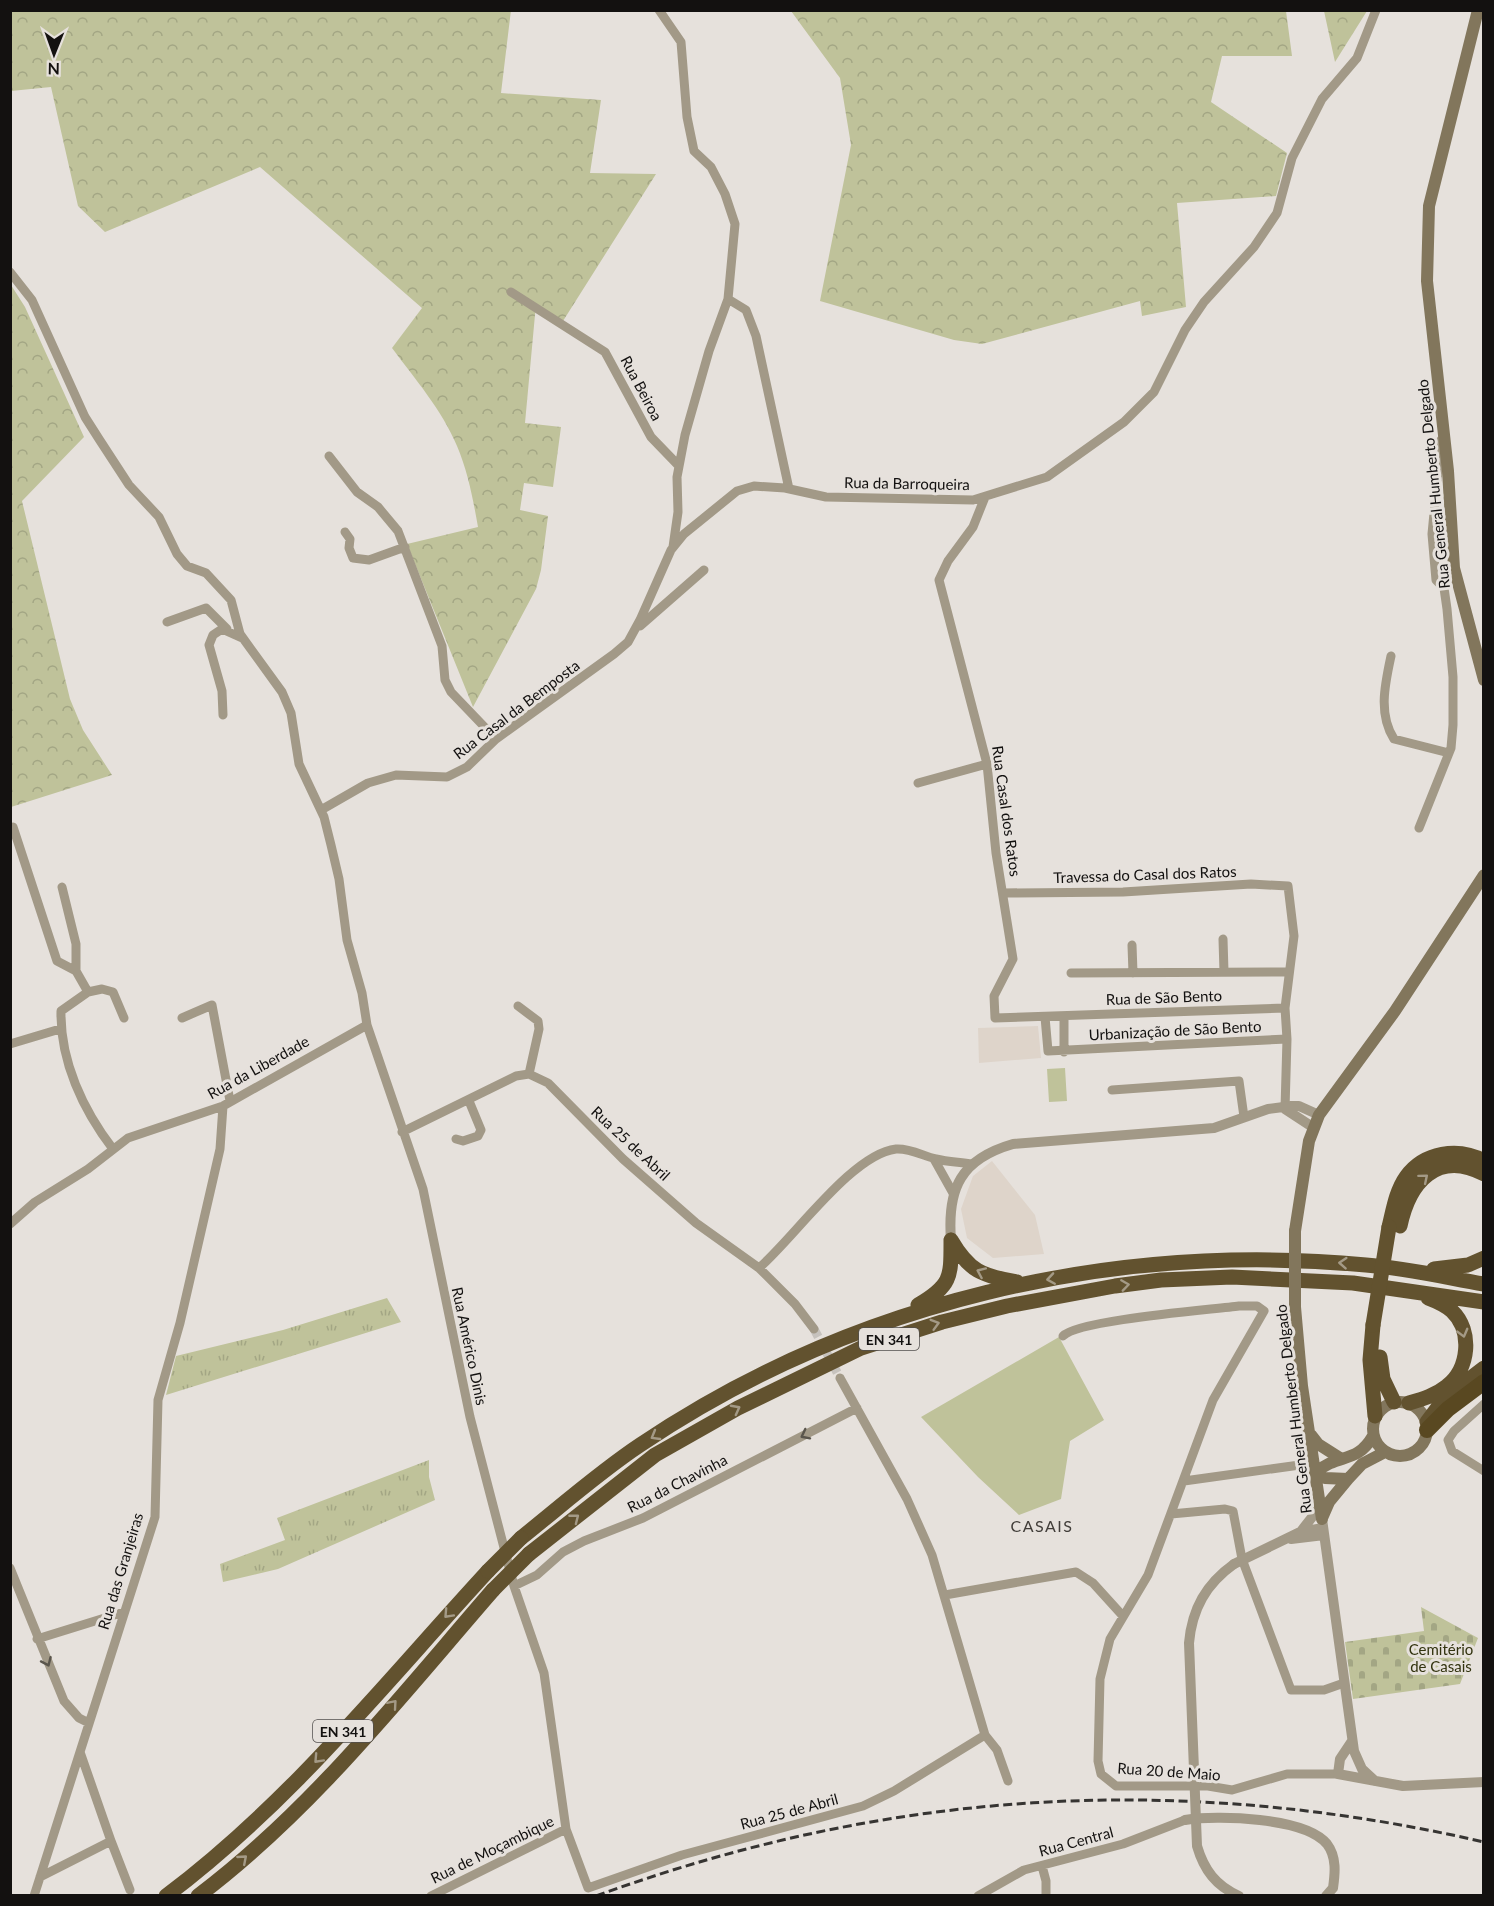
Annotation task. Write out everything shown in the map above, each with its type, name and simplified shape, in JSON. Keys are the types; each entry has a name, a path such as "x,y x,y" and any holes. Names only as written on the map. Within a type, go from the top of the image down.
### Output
{"highway":[{"path":"1375,1416 1370,1360 1378,1325 1398,1193 1406,1177 1418,1166 1445,1154 1460,1153 1484,1161"},
{"path":"1394,1228 1409,1196 1426,1174 1438,1168 1455,1165 1471,1167 1484,1174"},
{"path":"951,1239 962,1258 974,1271 995,1278 1026,1283"},
{"path":"897,1318 945,1287 951,1274 951,1239"},
{"path":"1405,1269 1449,1269 1468,1265 1484,1258"},
{"name":"EN 341","path":"166,1896 228,1848 274,1805 488,1571 521,1538 639,1445 730,1392 817,1348 897,1318 1026,1283 1193,1261 1302,1261 1405,1269 1484,1284"},
{"name":"EN 341","path":"198,1896 289,1820 336,1771 493,1590 529,1554 655,1455 738,1408 823,1365 902,1334 1007,1306 1161,1280 1232,1277 1304,1279 1402,1289 1484,1302"},
{"path":"1378,1325 1381,1370 1401,1403 1427,1398 1450,1384 1463,1364 1466,1349 1465,1334 1453,1312 1428,1298 1402,1289"},
{"path":"1427,1426 1445,1398 1484,1368"},
{"path":"1427,1426 1484,1382"}],"main road":[{"name":"Rua General Humberto Delgado","path":"1478,10 1429,206 1427,281 1442,420 1452,552 1458,587 1484,680"},
{"name":"Rua General Humberto Delgado","path":"1322,1522 1295,1307 1294,1231 1299,1190 1314,1128 1319,1116 1395,1011 1484,875"},
{"path":"1315,1468 1340,1458 1359,1454 1373,1436 1375,1416 1380,1410 1401,1403 1423,1414 1427,1426 1422,1445 1409,1455 1393,1456 1385,1452 1373,1436"},
{"path":"1310,1434 1318,1444 1340,1458"},
{"path":"1322,1522 1329,1502 1348,1479 1362,1464 1385,1452"},
{"path":"1315,1468 1333,1479 1348,1479"}],"street":[{"path":"659,10 681,42 687,117 694,151 711,167 725,194 735,224 728,299 703,372 685,435 672,549"},
{"name":"Rua da Barroqueira","path":"672,549 684,534 737,491 754,486 847,498 973,500 1047,477 1124,422 1154,392 1185,330 1204,302 1254,247 1276,213 1292,158 1322,99 1357,58 1376,10"},
{"path":"10,272 32,300 85,417 129,485 159,517 177,554 187,566 206,573 231,600 242,638"},
{"name":"Rua Beiroa","path":"512,292 605,352 651,437 680,466"},
{"path":"728,299 746,310 756,336 789,489"},
{"path":"1419,828 1449,753 1453,725 1453,677 1444,588 1437,580 1432,534 1442,420"},
{"path":"328,456 357,492 390,519 405,547 442,646 445,680 452,692 496,739"},
{"name":"Rua Casal dos Ratos","path":"985,497 973,527 948,561 939,580 987,764 996,853 1013,959 994,996 995,1018 1045,1017"},
{"path":"345,532 350,539 349,548 353,558 369,560 405,547"},
{"name":"Rua Casal da Bemposta","path":"321,810 368,783 396,776 447,777 467,767 496,739 628,642 672,549"},
{"path":"633,632 704,570"},
{"path":"1444,588 1458,587"},
{"path":"166,622 206,608 227,629 242,638"},
{"path":"224,715 222,691 208,645 213,634 227,629"},
{"name":"Rua Américo Dinis","path":"242,638 282,692 291,713 299,764 321,810 339,879 347,940 362,993 367,1025 423,1189 470,1417 514,1586 544,1673 566,1829 588,1888"},
{"path":"1391,656 1385,688 1384,711 1388,730 1394,739 1449,753"},
{"path":"918,783 987,764"},
{"path":"13,827 54,954 64,967 76,971"},
{"name":"Travessa do Casal dos Ratos","path":"1003,893 1123,892 1251,884 1288,886 1294,936 1288,972"},
{"path":"62,887 76,944 76,971 88,993"},
{"path":"1222,939 1224,972"},
{"path":"1131,945 1133,973"},
{"path":"1071,973 1288,972 1285,1008 1287,1039 1285,1109"},
{"path":"113,1149 97,1127 69,1069 60,1029 61,1011 88,993 102,989 112,992 124,1018"},
{"name":"Rua das Granjeiras","path":"34,1896 155,1517 158,1400 180,1323 220,1149 226,1103 212,1005 182,1018"},
{"path":"402,1132 470,1101 516,1076 529,1074 539,1029 538,1021 518,1006"},
{"name":"Rua de São Bento","path":"1045,1017 1285,1008"},
{"path":"1045,1017 1048,1051 1064,1052 1064,1016"},
{"name":"Rua da Liberdade","path":"10,1224 35,1202 88,1169 128,1138 226,1103 367,1025"},
{"path":"10,1044 60,1029"},
{"name":"Urbanização de São Bento","path":"1064,1052 1287,1039"},
{"name":"Rua 25 de Abril","path":"529,1074 548,1083 623,1159 696,1222 759,1268 795,1304 814,1329"},
{"path":"1112,1090 1239,1082 1244,1117"},
{"path":"456,1139 463,1141 478,1136 481,1130 470,1101"},
{"path":"951,1239 949,1216 957,1183 972,1164 992,1150 1013,1144 1214,1128 1268,1109 1299,1106 1319,1116"},
{"path":"1285,1109 1314,1128"},
{"path":"759,1268 780,1251 856,1167 876,1154 897,1149 934,1159 972,1164"},
{"path":"934,1159 953,1193"},
{"path":"944,1176 946,1166 953,1161"},
{"path":"945,1595 1076,1572 1106,1595 1122,1615 1148,1575 1213,1400 1263,1310 1257,1306 1239,1306 1114,1322 1075,1329 1063,1336"},
{"path":"840,1378 907,1499 932,1555 985,1735 997,1750 1008,1781"},
{"path":"1484,1404 1454,1431 1448,1440 1452,1451 1484,1471"},
{"name":"Rua da Chavinha","path":"514,1586 537,1575 563,1552 584,1541 643,1518 857,1408"},
{"path":"1184,1481 1315,1468"},
{"path":"1171,1514 1225,1509 1233,1511 1238,1561 1291,1690 1324,1690 1344,1683"},
{"path":"1239,1896 1218,1884 1209,1874 1197,1846 1190,1626 1202,1597 1212,1583 1238,1561 1288,1539 1302,1536 1322,1522"},
{"path":"1302,1536 1322,1522"},
{"name":"Rua General Humberto Delgado","path":"1322,1522 1353,1746 1362,1769 1376,1782"},
{"path":"1302,1536 1327,1554"},
{"path":"10,1568 64,1701 79,1718 89,1723"},
{"path":"37,1639 124,1612"},
{"name":"Rua 20 de Maio","path":"1122,1615 1110,1639 1100,1679 1098,1761 1101,1774 1107,1781 1116,1786 1208,1786 1232,1790 1287,1774 1342,1774"},
{"name":"Rua 25 de Abril","path":"588,1888 682,1855 863,1806 894,1791 985,1735"},
{"path":"1353,1746 1340,1758 1342,1774 1403,1786 1484,1782"},
{"path":"80,1752 130,1890"},
{"path":"1185,1820 1205,1817 1248,1818 1309,1831 1328,1846 1334,1858 1330,1893"},
{"name":"Rua Central","path":"978,1896 1010,1876 1123,1844 1185,1820"},
{"name":"Rua de Moçambique","path":"431,1896 566,1829"},
{"path":"40,1877 111,1841"},
{"path":"1042,1866 1047,1881 1046,1896"}],"shaded area":[{"path":"1038,1026 1041,1058 979,1063 978,1028"},
{"path":"992,1161 1035,1215 1044,1254 993,1258 967,1238 961,1209 973,1176"}],"green space":[{"path":"511,10 501,93 601,100 590,173 656,174 563,321 536,304 525,423 561,427 553,487 524,483 520,510 548,516 541,570 536,589 473,707 407,544 478,527 467,476 451,433 428,395 392,348 422,308 260,167 105,232 78,206 51,87 11,91 11,11"},
{"path":"791,11 1286,11 1292,56 1222,56 1211,102 1287,153 1276,196 1177,203 1186,307 1142,316 1140,301 982,344 954,340 820,301 851,145 840,78"},
{"path":"1324,11 1367,11 1335,62"},
{"path":"11,285 25,307 84,437 22,501 70,699 83,730 112,775 11,807"},
{"path":"1065,1068 1067,1101 1049,1102 1047,1069"},
{"path":"387,1298 401,1322 166,1395 176,1356 283,1330"},
{"path":"1059,1337 1104,1420 1070,1441 1061,1499 1019,1515 978,1477 921,1417"},
{"path":"429,1460 429,1477 435,1500 278,1569 223,1582 220,1564 285,1540 277,1518"},
{"name":"Cemitério de Casais","path":"1421,1607 1478,1638 1460,1684 1353,1699 1345,1642 1424,1631"}],"tunnel":[{"path":"814,1329 840,1378"}],"railway":[{"path":"596,1896 706,1860 816,1833 926,1813 1036,1803 1147,1800 1258,1806 1370,1820 1484,1842"}],"district":[{"name":"CASAIS","path":"1042,1525"}]}
